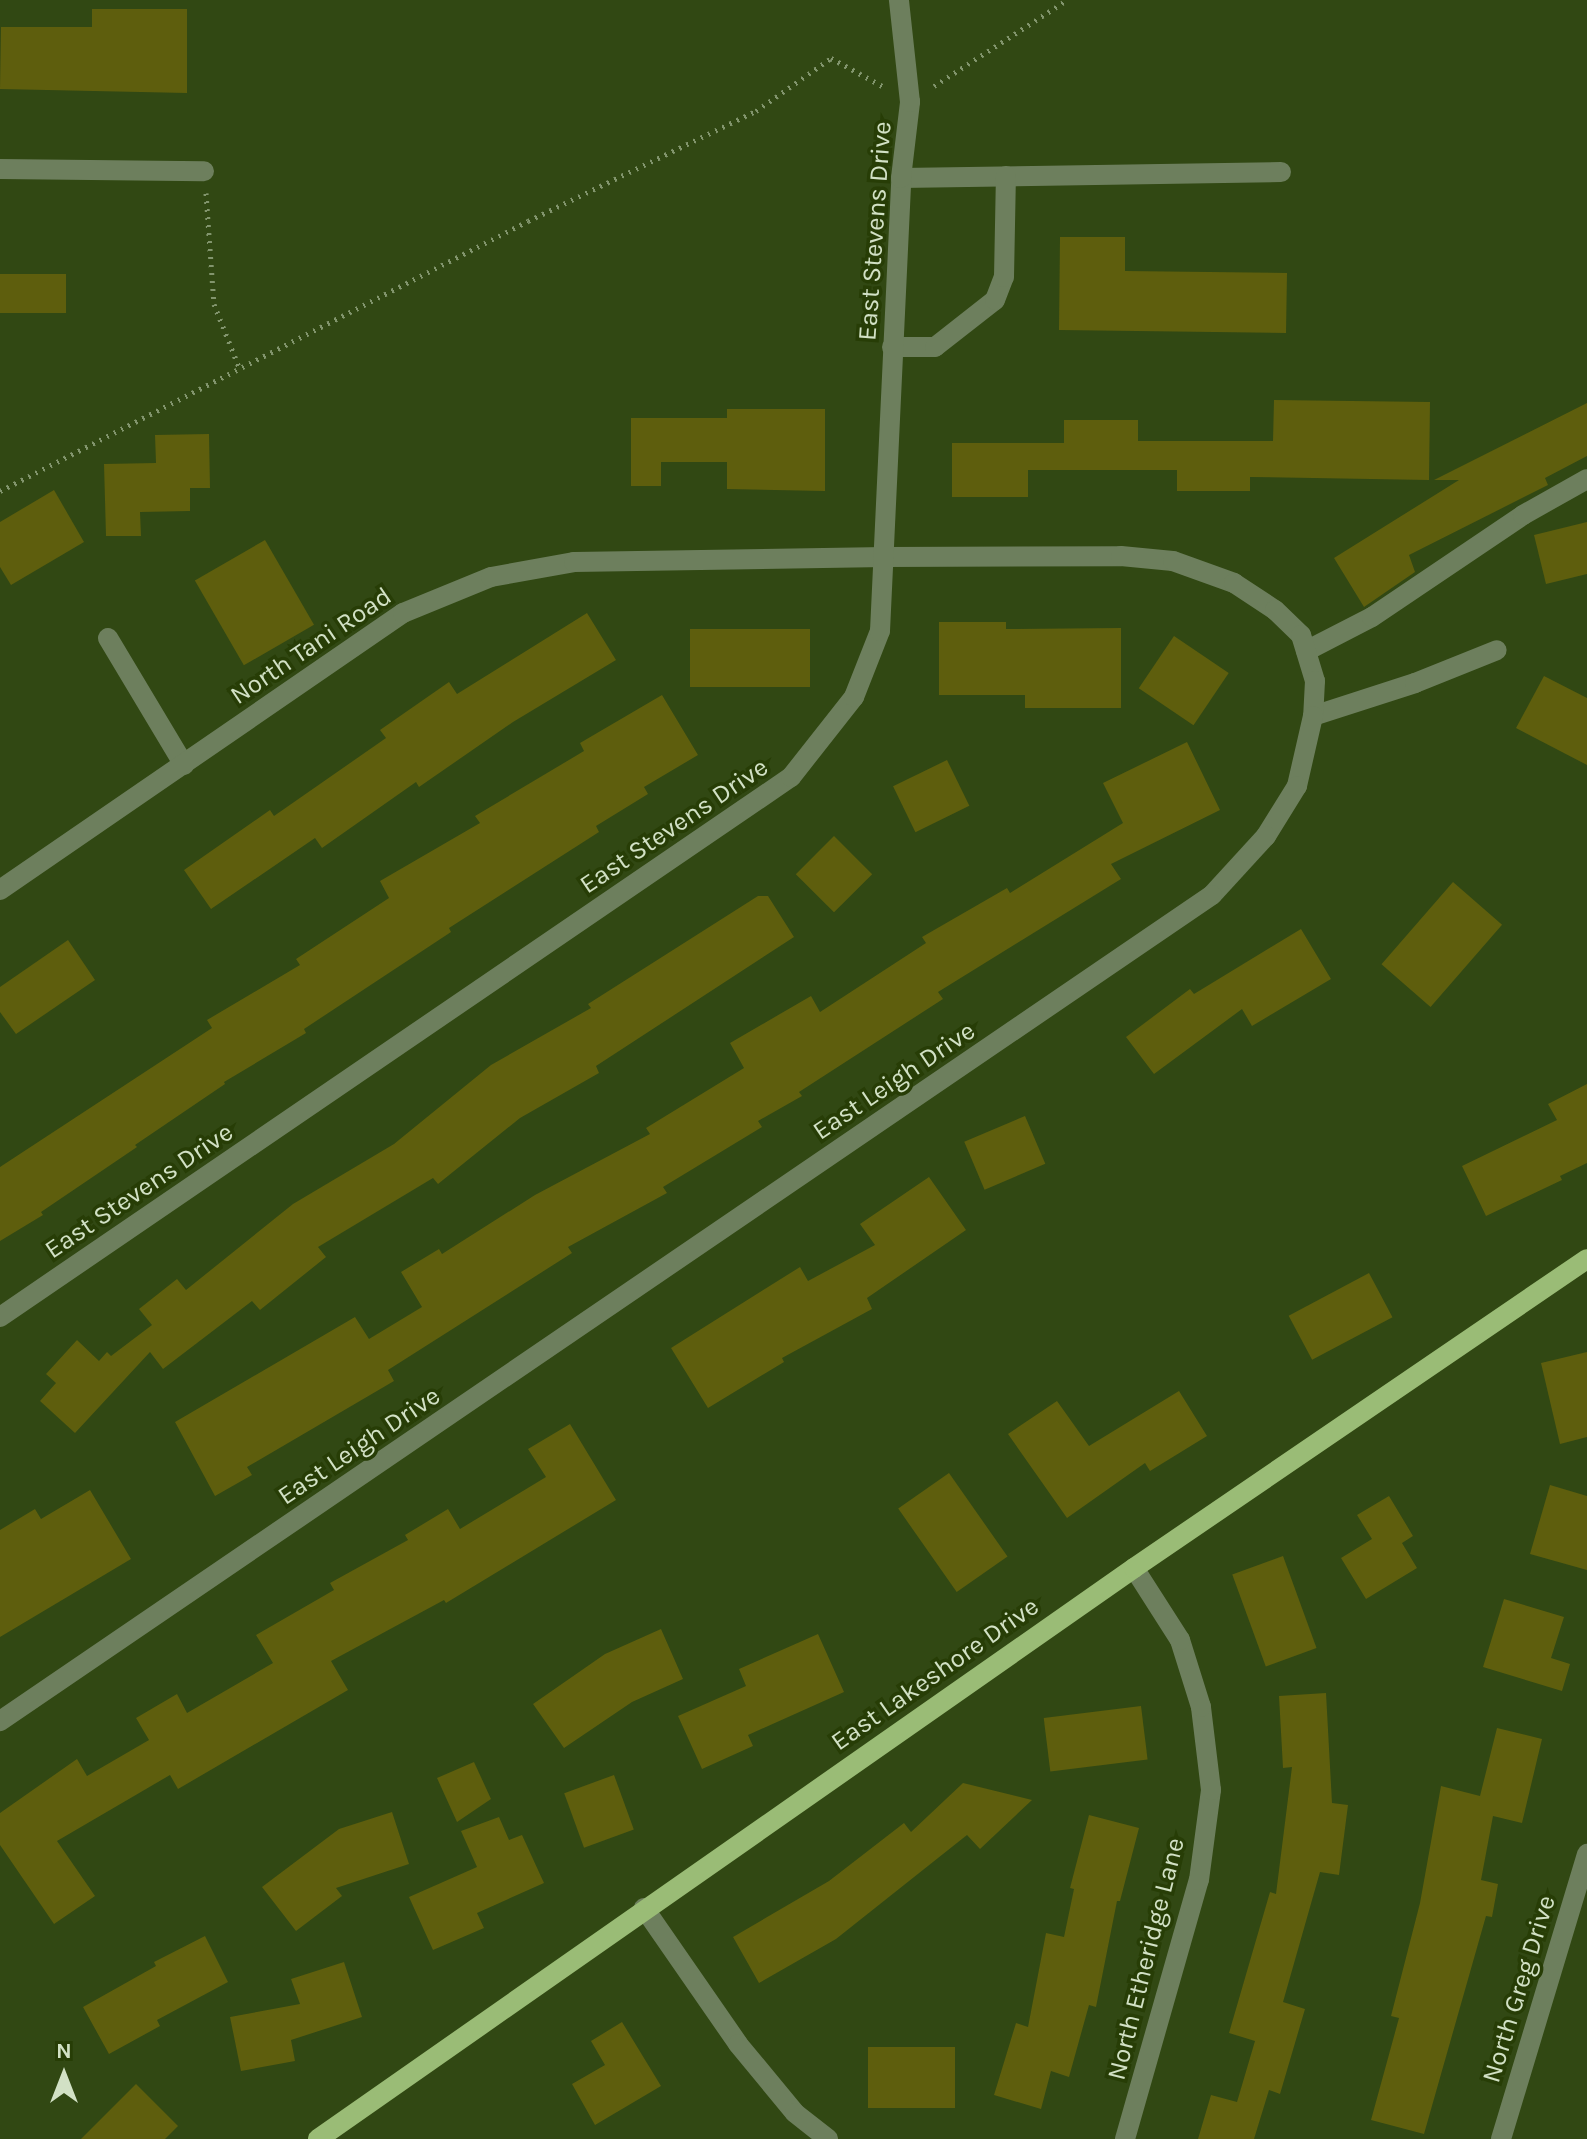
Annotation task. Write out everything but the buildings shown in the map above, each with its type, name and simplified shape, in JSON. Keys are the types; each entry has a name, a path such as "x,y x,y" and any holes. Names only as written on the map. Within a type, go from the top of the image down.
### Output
{"main road":[{"name":"East Lakeshore Drive","path":"318,2139 1134,1568 1587,1259"}],"street":[{"name":"East Stevens Drive","path":"0,1317 791,777 854,697 880,631 885,557 901,178 910,102 899,0"},
{"path":"0,169 204,171"},
{"path":"901,178 1281,172"},
{"path":"892,347 935,347 995,300 1004,277 1006,176"},
{"path":"1306,651 1372,617 1523,515 1587,479"},
{"name":"East Leigh Drive","path":"5,1710 1212,895 1266,836 1297,786 1313,716 1315,681 1301,635 1275,610 1234,583 1173,561 1121,556 885,557"},
{"name":"North Tani Road","path":"0,890 403,613 491,577 574,562 885,557"},
{"path":"108,638 184,765"},
{"path":"1313,716 1415,683 1497,650"},
{"name":"North Etheridge Lane","path":"1125,2139 1199,1880 1211,1790 1201,1707 1180,1640 1134,1568"},
{"name":"North Greg Drive","path":"1501,2139 1587,1854"},
{"path":"644,1908 738,2044 795,2113 828,2139"}],"path":[{"path":"0,491 542,214 756,111 831,58 910,102 1067,0"},
{"path":"204,171 214,304 239,367"}]}
